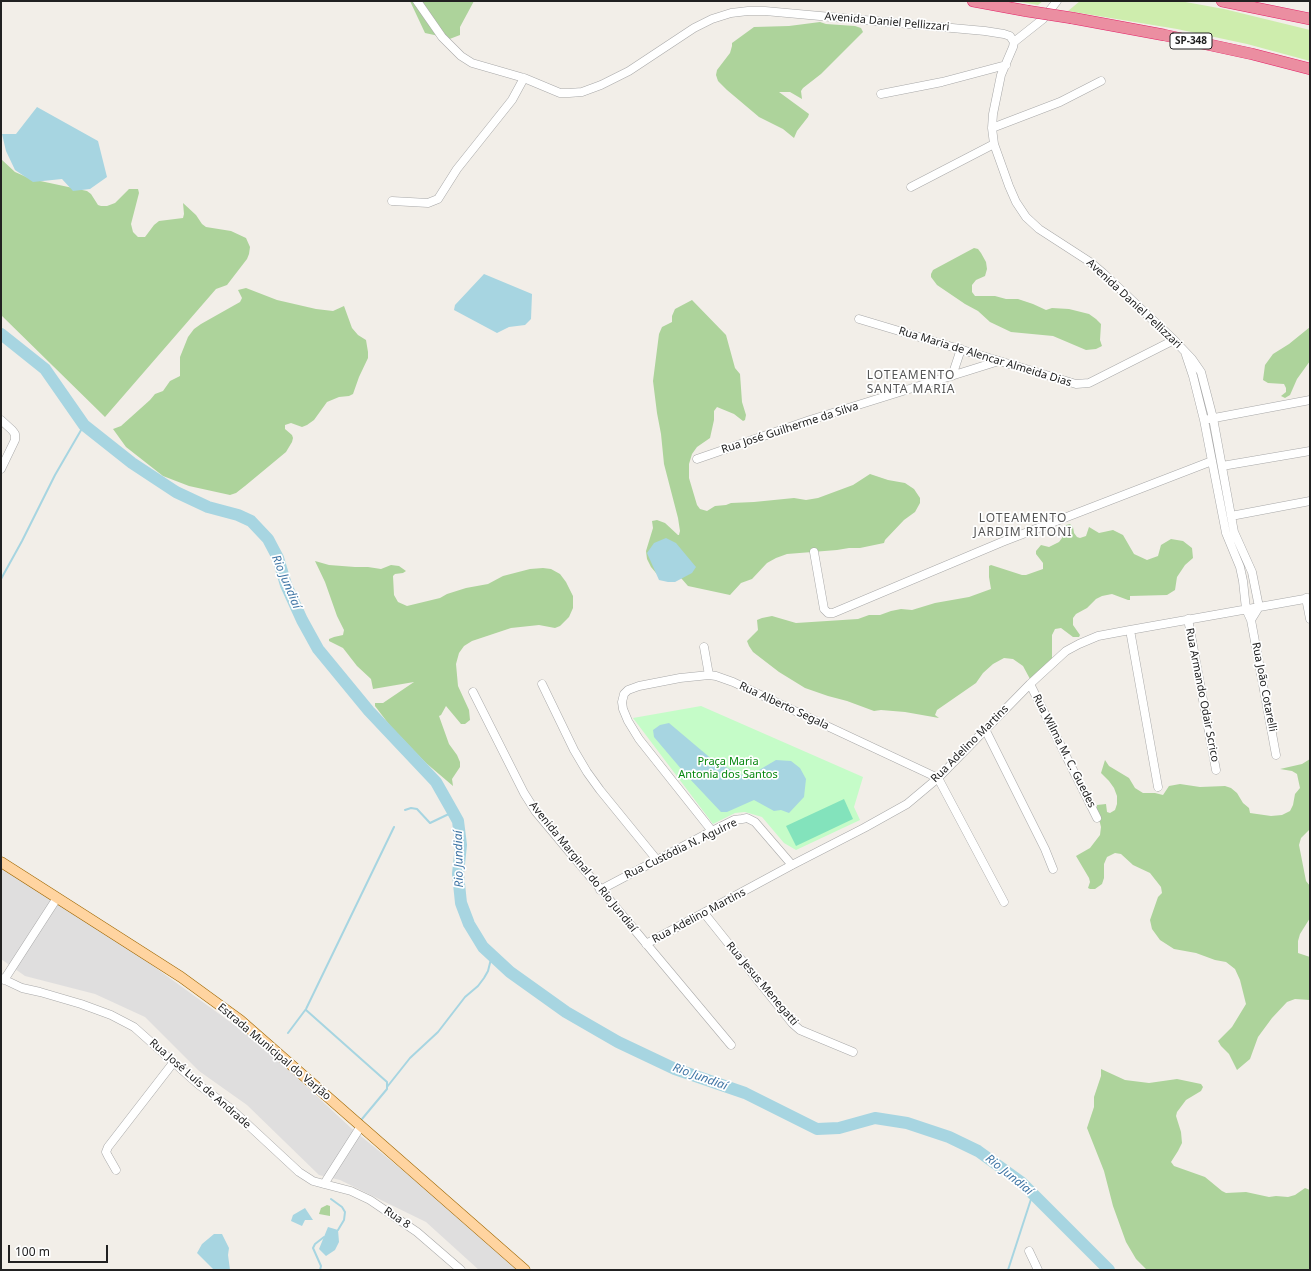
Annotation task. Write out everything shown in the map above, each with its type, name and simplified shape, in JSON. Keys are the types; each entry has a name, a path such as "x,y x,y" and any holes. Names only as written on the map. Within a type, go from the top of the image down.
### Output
{"highway":[{"name":"SP-348","path":"974,1 1164,35 1252,54 1310,69"},
{"path":"1222,1 1310,19"}],"main road":[{"name":"Estrada Municipal do Varjão","path":"1,862 181,977 240,1020 525,1270"}],"street":[{"name":"Avenida Daniel Pellizzari","path":"417,1 442,37 461,56 472,63 524,78 560,93 582,92 601,85 629,71 694,28 712,19 731,13 765,11 985,31 1010,36 1014,42 1012,53 1001,75 993,114 992,128 994,144 1009,186 1016,202 1026,217 1039,229 1090,262 1103,273 1185,351 1201,372 1213,418 1236,540 1252,572 1259,607"},
{"path":"1014,42 1038,23 1057,1"},
{"path":"881,94 942,82 1006,65"},
{"path":"392,201 428,203 438,199 457,169 512,100 524,78"},
{"path":"992,128 1060,102 1101,81"},
{"path":"911,188 994,144"},
{"name":"Rua Maria de Alencar Almeida Dias","path":"860,319 1076,384 1083,384 1095,380 1174,340"},
{"path":"952,376 961,349"},
{"name":"Avenida Daniel Pellizzari","path":"1185,351 1204,420 1226,533 1240,567 1246,609"},
{"name":"Rua José Guilherme da Silva","path":"697,459 810,420 999,361"},
{"path":"1204,420 1310,400"},
{"path":"1,420 15,434 15,440 1,469"},
{"path":"1222,466 1310,451"},
{"path":"814,552 824,609 828,613 833,613 1002,542 1212,461"},
{"path":"1231,516 1310,501"},
{"path":"1308,598 1310,619"},
{"name":"Rua Adelino Martins","path":"646,944 792,865 898,810 938,778 1030,684 1066,651 1098,636 1308,598"},
{"path":"1251,620 1259,607"},
{"name":"Rua João Cotarelli","path":"1246,609 1251,620 1276,755"},
{"name":"Rua Armando Odair Scrico","path":"1188,619 1216,770"},
{"path":"1130,630 1158,787"},
{"path":"704,647 709,675"},
{"name":"Rua Alberto Segala","path":"712,831 636,733 623,709 622,702 624,694 632,687 709,675 732,682 938,778"},
{"path":"542,684 574,750 587,772 657,860"},
{"name":"Rua Wilma M. C. Guedes","path":"1030,684 1098,818"},
{"name":"Avenida Marginal do Rio Jundiaí","path":"473,692 532,806 600,890 730,1045"},
{"path":"985,729 1054,869"},
{"path":"938,778 1004,902"},
{"name":"Rua Custódia N. Aguirre","path":"600,890 734,820 747,818 755,822 792,865"},
{"path":"3,979 57,898"},
{"name":"Rua Jesus Menegatti","path":"704,912 792,1024 800,1030 853,1052"},
{"name":"Rua José Luís de Andrade","path":"3,979 22,988 81,1004 111,1015 134,1027 173,1063 230,1108 299,1172 313,1181 324,1184"},
{"path":"116,1170 106,1152 108,1147 173,1063"},
{"path":"324,1184 361,1126"},
{"name":"Rua 8","path":"324,1184 350,1191 370,1200 417,1232 461,1270"},
{"path":"1029,1251 1038,1270"}],"shaded area":[{"path":"1,868 138,955 262,1045 351,1128 439,1200 520,1270 479,1270 426,1222 340,1180 319,1175 247,1105 199,1071 145,1017 95,994 25,976 1,959"}],"green space":[{"path":"410,1 474,1 460,27 460,35 447,40 439,36 425,33"},
{"path":"1014,1 1043,1 1038,5"},
{"path":"1080,1 1180,1 1224,9 1310,30 1310,61 1247,44 1177,29 1068,11"},
{"path":"820,22 826,24 855,26 861,28 863,32 821,74 803,88 801,91 802,99 790,92 779,92 809,114 794,138 783,129 759,117 727,90 718,81 716,75 717,70 730,53 732,43 754,27 789,26"},
{"path":"1,159 15,172 31,179 87,191 91,194 98,205 101,206 107,206 115,203 129,189 138,189 139,193 131,224 133,232 138,237 145,237 159,221 183,218 183,203 206,227 231,231 246,238 250,247 247,259 227,285 216,289 105,417 1,315"},
{"path":"974,248 978,249 981,253 986,262 987,269 985,276 976,280 972,285 972,292 975,296 995,296 1006,299 1018,299 1046,310 1052,308 1069,309 1089,314 1101,324 1100,340 1102,346 1096,349 1086,350 1053,336 1011,332 990,322 978,311 937,285 931,277 933,270"},
{"path":"246,288 277,300 316,309 333,311 344,306 352,328 358,335 366,340 368,358 353,394 339,397 327,402 314,420 307,425 302,427 291,423 285,425 285,429 292,435 293,438 286,452 236,493 230,495 189,486 163,476 126,447 113,429 121,426 155,394 163,391 170,381 180,376 180,357 188,337 194,329 240,302 242,298 238,290"},
{"path":"692,300 726,335 735,368 740,374 742,402 746,415 745,420 743,421 734,414 717,407 714,411 714,420 710,438 697,447 692,454 689,464 689,478 697,505 700,509 707,511 715,506 731,503 794,498 806,500 818,498 853,485 870,474 888,480 905,483 914,489 920,498 920,503 915,512 904,520 885,540 884,543 860,548 787,554 767,563 752,579 741,583 730,595 688,586 681,578 664,579 651,567 647,559 646,551 653,528 652,521 657,520 665,523 678,535 680,531 664,464 653,381 659,334 662,327 672,322 672,316 675,309"},
{"path":"1310,327 1310,361 1297,379 1290,395 1285,398 1281,396 1286,392 1284,384 1268,383 1263,380 1265,365 1273,354 1289,344"},
{"path":"1070,524 1073,527 1074,533 1080,538 1086,536 1089,527 1099,533 1113,530 1123,535 1134,554 1147,560 1158,556 1161,545 1171,539 1183,541 1192,548 1193,558 1185,565 1177,577 1175,590 1167,595 1130,596 1130,600 1112,594 1096,599 1087,608 1076,614 1073,618 1073,625 1080,635 1079,637 1073,637 1061,628 1055,629 1052,635 1052,663 1030,679 1023,666 1013,659 1004,658 993,664 983,673 976,683 937,710 935,715 939,718 905,712 881,710 874,711 805,688 779,672 753,652 747,641 758,630 757,620 772,616 796,623 858,619 869,615 880,615 901,609 912,610 935,603 969,597 991,589 989,566 991,565 1022,575 1043,569 1043,563 1036,554 1036,551 1041,545 1049,547 1059,542 1062,538 1063,528"},
{"path":"315,561 329,565 381,569 391,565 399,566 406,571 393,576 394,595 398,602 407,606 440,598 447,594 466,588 488,584 503,576 530,569 551,569 560,574 566,582 573,596 573,608 569,617 560,626 555,628 539,625 511,628 472,641 464,646 459,653 456,664 458,686 469,710 470,720 465,724 461,724 446,706 439,716 449,744 460,762 460,767 452,779 453,786 426,763 391,727 375,706 375,703 383,703 414,682 373,689 371,679 357,666 343,648 329,641 329,639 343,635 344,630"},
{"name":"Praça Maria Antonia dos Santos","path":"701,706 863,777 854,807 860,820 796,850 784,843 762,817 745,812 735,813 713,824 633,718"},
{"path":"1310,759 1310,829 1301,838 1299,845 1306,881 1310,886 1310,918 1300,934 1298,941 1298,953 1310,957 1310,1000 1295,999 1287,1002 1272,1018 1258,1037 1250,1059 1237,1070 1229,1054 1218,1041 1232,1027 1246,1004 1240,980 1235,969 1226,962 1215,960 1196,953 1174,949 1160,940 1152,929 1150,920 1158,897 1162,893 1161,887 1150,873 1133,865 1121,854 1115,853 1107,857 1104,864 1104,878 1102,884 1095,889 1090,889 1088,888 1090,882 1089,878 1076,856 1090,848 1100,835 1101,827 1097,805 1106,804 1107,812 1110,813 1115,810 1117,804 1117,796 1114,788 1101,773 1105,760 1109,766 1129,778 1135,788 1143,793 1163,795 1169,786 1180,784 1200,787 1225,786 1231,788 1237,793 1243,803 1249,808 1250,813 1271,816 1282,815 1290,811 1295,794 1300,788 1297,774 1292,771 1280,769 1302,764"},
{"path":"844,799 853,819 796,846 786,826"},
{"path":"1101,1069 1125,1080 1149,1083 1177,1079 1201,1084 1203,1087 1201,1091 1186,1100 1177,1112 1176,1116 1181,1132 1182,1143 1171,1162 1174,1166 1205,1177 1226,1193 1246,1192 1269,1197 1288,1197 1295,1195 1305,1188 1310,1190 1310,1270 1147,1270 1136,1259 1126,1242 1113,1206 1104,1171 1087,1128 1094,1107 1094,1097 1101,1076"},
{"path":"327,1205 330,1206 330,1216 319,1214 321,1208"}],"water":[{"path":"37,107 98,141 107,177 90,189 73,191 62,179 33,182 15,170 6,151 2,134 16,134"},
{"path":"484,274 532,294 531,319 525,325 509,327 497,333 454,310 455,305"},
{"path":"666,538 676,543 696,567 692,573 675,582 659,580 647,553 654,543"},
{"path":"669,723 714,761 742,775 754,773 776,760 791,761 800,768 806,779 804,797 789,813 781,810 774,811 754,800 727,812 721,812 688,777 654,737 653,730 660,725"},
{"path":"305,1208 313,1220 305,1220 302,1226 291,1221 293,1215"},
{"path":"328,1227 338,1230 339,1242 335,1250 326,1256 319,1249"},
{"path":"214,1234 222,1234 229,1248 228,1255 230,1270 214,1270 197,1253 202,1244"}],"waterway":[{"name":"Rio Jundiaí","path":"1,334 45,369 84,425 132,463 176,492 208,507 238,515 251,521 268,539 278,558 286,585 302,620 318,649 369,711 436,782 453,812 458,821 461,845 458,874 461,903 469,924 483,947 510,972 566,1012 618,1042 675,1069 745,1093 817,1129 839,1128 875,1118 907,1123 949,1137 978,1151 1021,1182 1109,1270"},
{"path":"1,579 55,475 84,425"},
{"path":"405,810 411,808 417,809 430,823 453,812"},
{"path":"288,1033 306,1009 394,827"},
{"path":"387,1087 410,1058 438,1032 465,997 478,986 488,971 492,955"},
{"path":"306,1010 387,1082 387,1089 362,1119"},
{"path":"1008,1270 1033,1193"},
{"path":"331,1199 342,1207 345,1212 344,1220 338,1230"},
{"path":"320,1270 321,1266 313,1248 315,1244 324,1237"}],"district":[{"name":"LOTEAMENTO SANTA MARIA","path":"911,383"},
{"name":"LOTEAMENTO JARDIM RITONI","path":"1023,526"}]}
